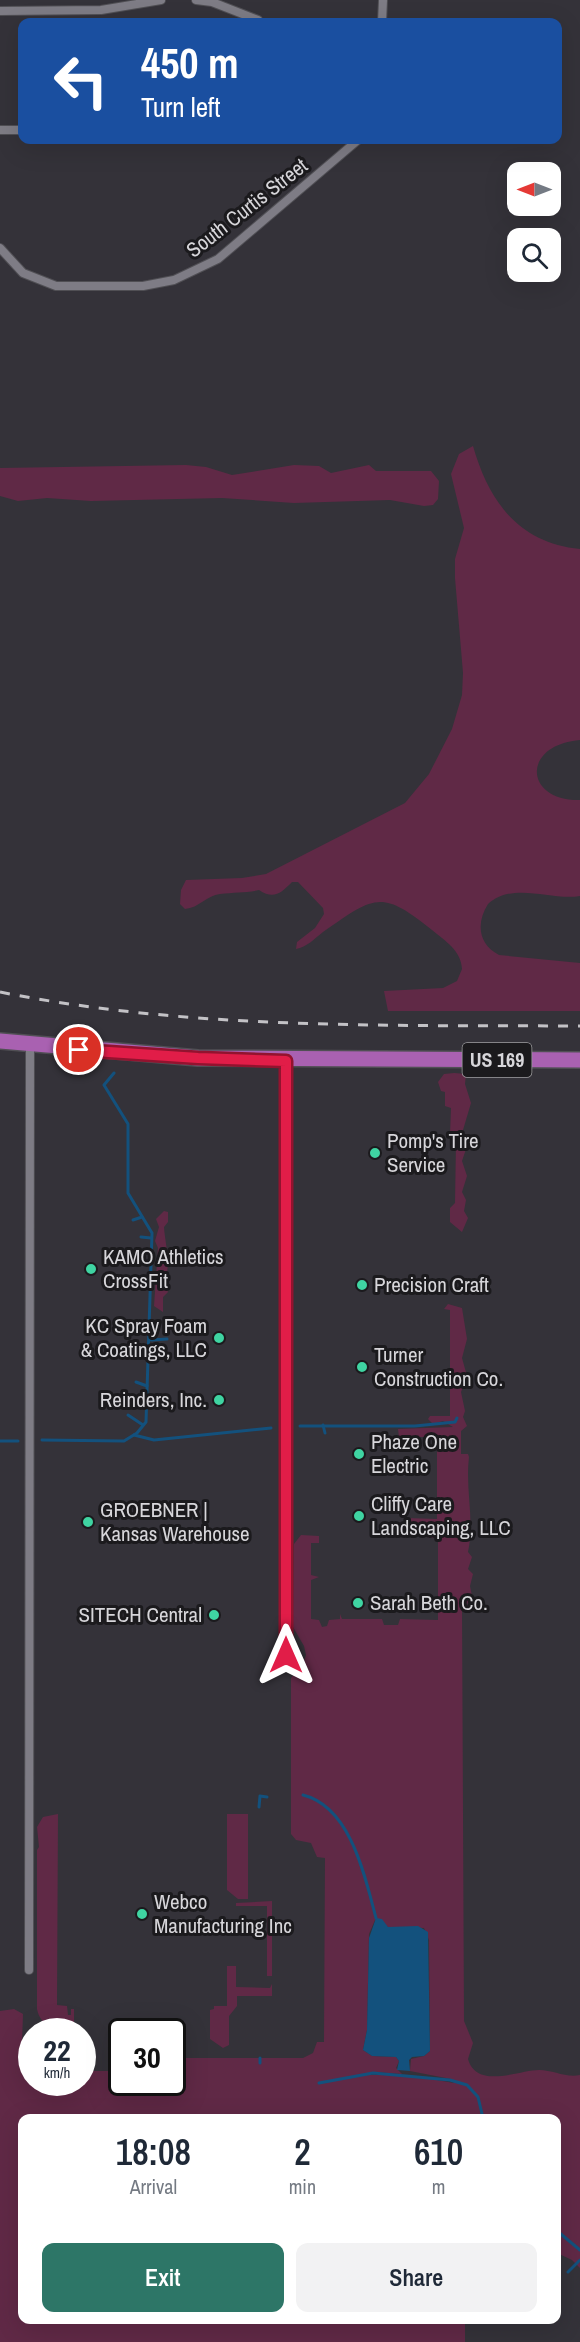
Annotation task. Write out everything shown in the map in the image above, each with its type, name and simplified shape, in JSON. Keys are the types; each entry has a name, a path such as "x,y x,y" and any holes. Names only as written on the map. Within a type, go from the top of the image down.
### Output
{"highway":[{"name":"US 169","path":"0,1041 176,1057 286,1061 580,1060"}],"street":[{"path":"0,11 101,10 161,0"},
{"path":"196,0 212,2 253,18"},
{"path":"382,18 383,0"},
{"path":"0,130 18,130"},
{"name":"South Curtis Street","path":"0,248 23,273 45,283 64,287 143,286 174,280 218,259 353,144"},
{"path":"29,1970 30,1044"},
{"path":"286,1061 286,1655"}],"shaded area":[{"path":"473,446 488,485 510,516 524,529 540,538 580,549 580,740 561,744 547,752 539,761 537,772 540,783 548,792 562,798 580,800 580,896 521,893 498,897 488,904 484,911 481,932 487,945 499,955 580,963 580,1011 388,1011 384,991 443,988 457,981 462,969 459,956 447,942 415,917 389,903 378,902 367,905 323,932 307,945 296,949 297,942 315,928 324,914 323,908 298,882 292,882 281,892 273,895 259,890 225,893 215,895 190,908 185,909 180,904 181,890 186,880 242,878 266,874 405,803 429,774 452,729 462,695 463,673 455,559 464,528 451,474 459,454"},
{"path":"186,465 206,467 232,475 294,465 319,466 331,473 369,465 376,471 431,471 439,481 438,499 433,505 424,506 390,500 294,503 222,498 91,501 47,498 18,501 0,496 0,468"},
{"path":"444,1074 466,1074 465,1084 471,1103 463,1130 468,1143 462,1161 467,1176 462,1192 466,1200 464,1211 468,1218 462,1232 450,1222 450,1208 455,1203 456,1142 450,1135 451,1108 445,1106 445,1092 441,1091 438,1082"},
{"path":"164,1211 168,1212 168,1222 164,1227 168,1269 164,1283 168,1292 163,1297 163,1312 154,1306 158,1248 155,1241 159,1227 156,1219"},
{"path":"448,1304 462,1308 467,1339 462,1358 467,1376 461,1392 465,1411 463,1417 467,1426 461,1431 461,1454 468,1454 469,1457 471,1528 468,1552 472,1557 468,1569 473,1574 470,1586 472,1596 467,1604 462,1604 464,2021 473,2043 468,2059 480,2074 489,2076 539,2070 580,2075 580,2268 572,2260 561,2255 561,2114 18,2114 18,2324 465,2324 465,2342 0,2342 0,2011 14,2009 23,2014 23,2018 18,2018 18,2096 96,2096 96,2071 108,2071 108,2096 186,2096 186,2058 259,2058 260,2063 261,2058 303,2058 313,2053 317,2042 324,2042 325,1858 317,1857 311,1843 296,1840 291,1834 291,1678 303,1664 306,1655 304,1646 293,1627 294,1544 301,1535 319,1536 319,1543 311,1543 311,1575 319,1577 311,1580 311,1619 319,1620 322,1627 327,1626 329,1620 340,1619 340,1614 342,1619 382,1619 384,1625 398,1625 400,1619 438,1620 438,1538 428,1538 429,1523 410,1524 406,1518 437,1519 437,1437 399,1437 398,1429 453,1427 443,1421 433,1424 428,1419 430,1416 450,1416 450,1310 444,1309","holes":["375,1920 388,1927 424,1928 429,1940 430,2051 424,2056 411,2059 410,2071 451,2079 454,2083 407,2075 360,2075 374,2072 402,2074 396,2068 399,2061 396,2057 372,2056 363,2050 367,2030 369,1934"]},
{"path":"58,1814 57,2005 67,2006 68,2015 71,2015 71,2009 74,2009 74,2018 41,2018 37,2009 37,1850 39,1847 37,1827 43,1817"},
{"path":"227,1814 248,1814 248,1899 238,1899 227,1890"},
{"path":"272,1901 272,1976 267,1976 267,1906 236,1906 236,1903"},
{"path":"227,1966 236,1966 236,1987 270,1988 272,1984 272,1996 237,1996 237,2006 229,2016 229,2045 223,2048 210,2039 210,2010 214,2009 214,2006 227,2006"}],"water":[{"path":"376,1918 382,1919 388,1927 418,1926 428,1932 430,2051 424,2056 412,2057 409,2060 410,2071 397,2070 399,2061 396,2057 372,2056 363,2050 367,2030 369,1938"}],"waterway":[{"path":"42,1440 124,1441 137,1433 146,1422 152,1233 128,1193 128,1124 104,1085 114,1073"},
{"path":"133,1220 142,1217"},
{"path":"141,1237 151,1238"},
{"path":"141,1277 151,1278"},
{"path":"151,1340 167,1339"},
{"path":"141,1347 150,1347"},
{"path":"136,1382 147,1386"},
{"path":"146,1401 167,1399"},
{"path":"128,1415 143,1425"},
{"path":"300,1426 415,1426 455,1422 457,1418"},
{"path":"323,1425 325,1433"},
{"path":"134,1435 154,1440 271,1428"},
{"path":"0,1441 18,1441"},
{"path":"303,1795 319,1802 344,1828 361,1864 376,1918"},
{"path":"259,1807 260,1796 267,1797"},
{"path":"260,2058 260,2063"},
{"path":"319,2083 373,2073 450,2080 467,2085 478,2097 482,2114"},
{"path":"561,2234 580,2250"},
{"path":"568,2272 580,2260"}],"railway":[{"path":"0,992 72,1004 216,1019 362,1025 580,1026"}],"place":[{"name":"Pomp's Tire Service","path":"375,1153"},
{"name":"KAMO Athletics CrossFit","path":"91,1269"},
{"name":"Precision Craft","path":"362,1285"},
{"name":"KC Spray Foam & Coatings, LLC","path":"219,1338"},
{"name":"Turner Construction Co.","path":"362,1367"},
{"name":"Reinders, Inc.","path":"219,1400"},
{"name":"Phaze One Electric","path":"359,1454"},
{"name":"Cliffy Care Landscaping, LLC","path":"359,1516"},
{"name":"GROEBNER | Kansas Warehouse","path":"88,1522"},
{"name":"Sarah Beth Co.","path":"358,1603"},
{"name":"SITECH Central","path":"214,1615"},
{"name":"Webco Manufacturing Inc","path":"142,1914"}],"route":[{"path":"79,1050 286,1061 286,1655"}]}
